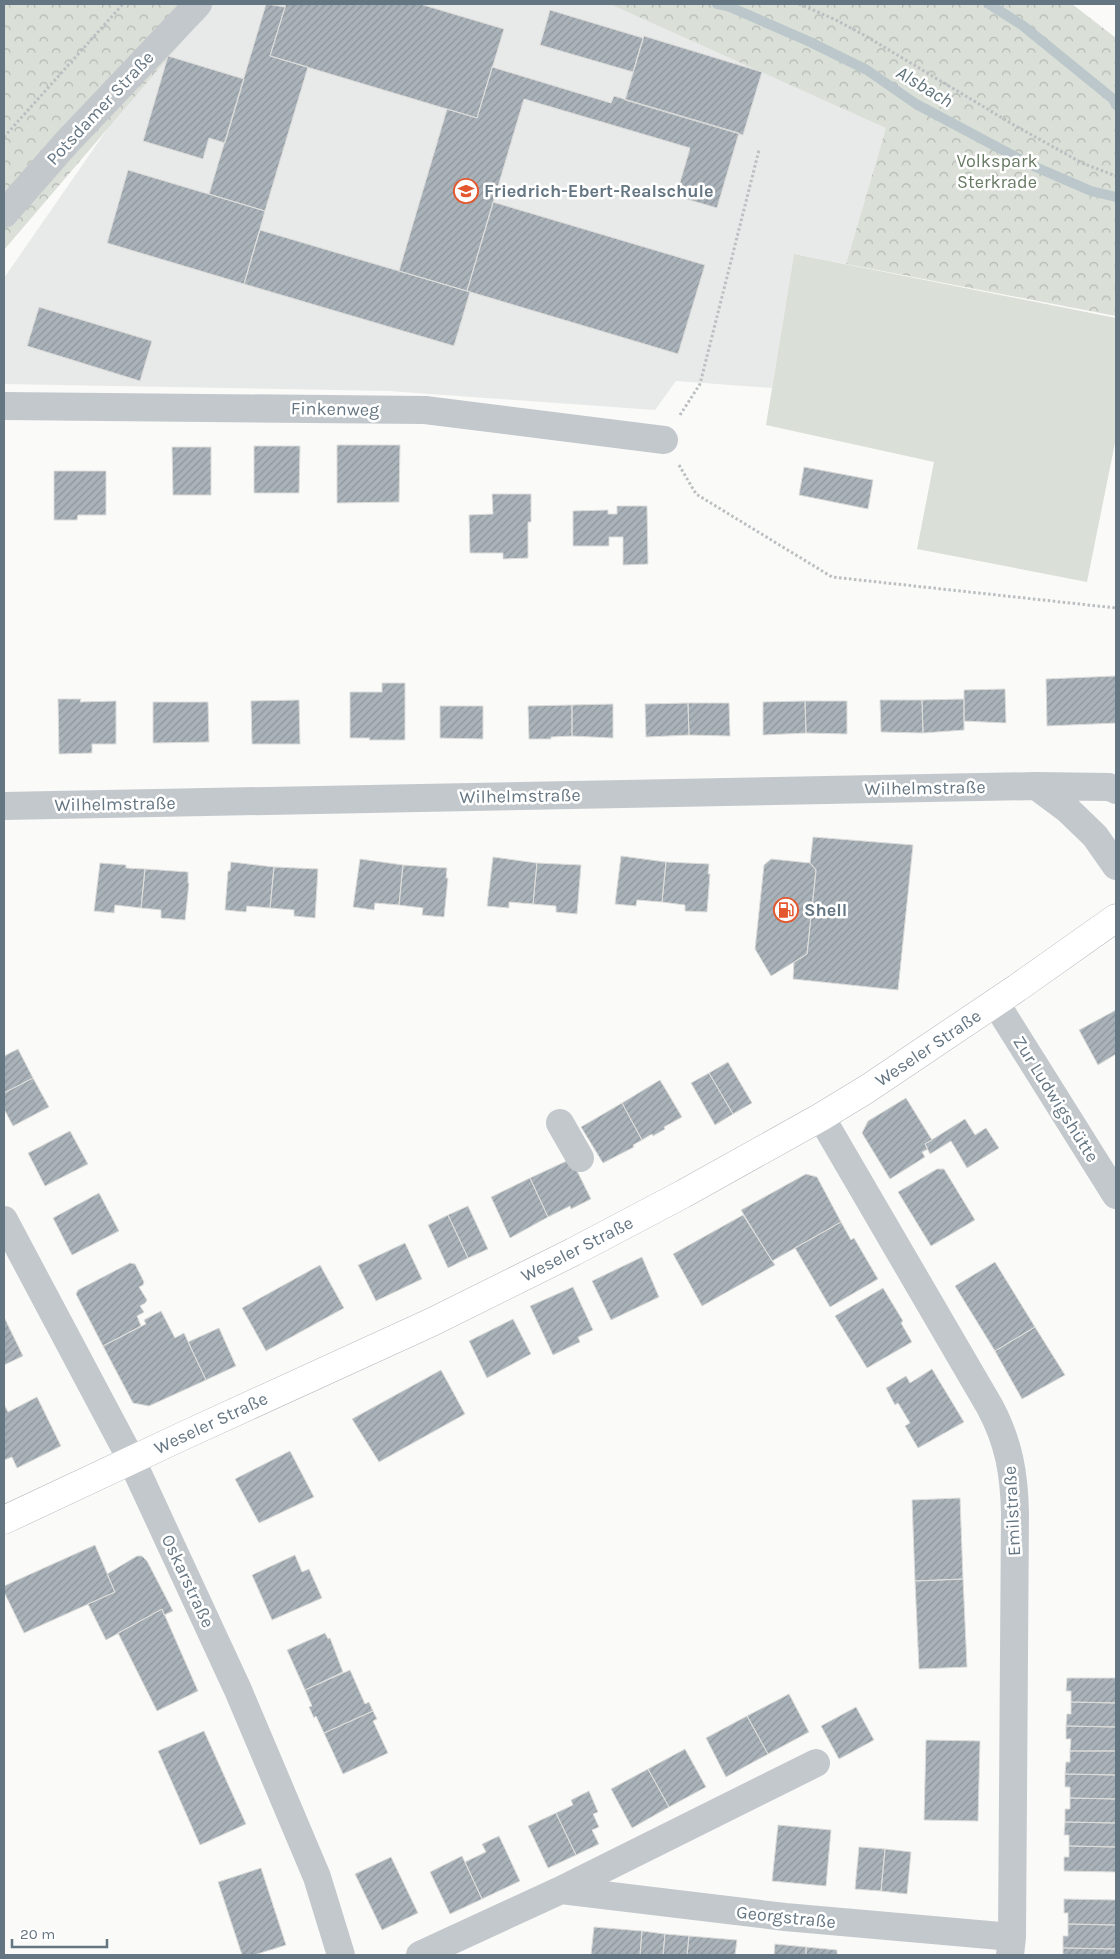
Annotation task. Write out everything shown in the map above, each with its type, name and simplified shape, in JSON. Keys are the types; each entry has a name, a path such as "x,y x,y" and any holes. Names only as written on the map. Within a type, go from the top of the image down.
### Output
{"main road":[{"name":"Weseler Straße","path":"4,1520 184,1435 432,1322 573,1252 822,1117 867,1089 1116,918"}],"street":[{"name":"Potsdamer Straße","path":"4,214 68,142 198,4"},
{"name":"Finkenweg","path":"4,406 424,410 664,440"},
{"name":"Wilhelmstraße","path":"4,806 1036,786 1109,787 1116,790"},
{"path":"1036,786 1067,809 1095,836 1116,866"},
{"name":"Zur Ludwigshütte","path":"995,1002 1116,1195"},
{"name":"Emilstraße","path":"822,1117 990,1407 1001,1429 1012,1467 1015,1513 1011,1946"},
{"path":"560,1123 580,1158"},
{"name":"Oskarstraße","path":"4,1220 132,1461 238,1690 317,1877 340,1955"},
{"path":"420,1955 561,1890 816,1762"},
{"name":"Georgstraße","path":"561,1890 1011,1946"}],"path":[{"path":"4,137 123,4"},
{"path":"799,4 834,19 864,35 1014,125 1082,163 1116,176"},
{"path":"759,150 700,384 664,440 696,494 832,577 1116,608"}],"shaded area":[{"name":"Friedrich-Ebert-Realschule","path":"209,4 635,4 886,128 846,264 794,254 772,388 676,381 655,410 389,391 4,384 4,278 142,79"}],"green space":[{"path":"4,4 214,4 4,250"},
{"name":"Volkspark Sterkrade","path":"610,4 1072,4 1116,38 1116,316 846,264 886,128"},
{"path":"794,254 1116,318 1116,438 1087,582 917,549 934,462 766,425"}],"building":[{"path":"266,4 285,7 270,56 308,67 265,211 209,194"},
{"path":"286,4 420,4 504,29 477,118 270,56"},
{"path":"550,10 643,38 633,72 540,45"},
{"path":"644,36 762,72 743,135 625,100"},
{"path":"168,56 244,79 225,143 209,138 203,159 143,141"},
{"path":"492,67 611,103 614,96 739,133 717,208 676,196 690,148 524,99 467,291 399,271 447,109 477,118"},
{"path":"128,170 265,211 244,284 107,243"},
{"path":"493,202 705,265 678,354 467,291"},
{"path":"260,230 470,292 454,346 244,284"},
{"path":"39,307 152,341 140,381 27,346"},
{"path":"337,445 400,445 399,502 337,503"},
{"path":"254,446 300,446 299,493 254,493"},
{"path":"172,447 211,447 211,495 173,495"},
{"path":"804,467 873,480 868,509 799,495"},
{"path":"54,471 106,471 106,515 78,515 77,520 54,520"},
{"path":"492,494 531,494 531,522 528,522 528,558 503,559 503,553 470,553 469,515 493,514"},
{"path":"617,506 647,506 648,564 623,565 623,537 609,537 609,546 573,546 573,511 608,510 608,514 617,514"},
{"path":"1116,676 1116,723 1047,726 1046,679"},
{"path":"382,683 405,683 405,740 350,738 350,692 382,692"},
{"path":"1005,689 1006,723 964,721 964,690"},
{"path":"58,699 81,699 80,702 116,701 116,744 92,744 92,753 59,754"},
{"path":"964,699 964,730 923,733 922,700"},
{"path":"299,700 300,744 252,744 251,701"},
{"path":"880,700 922,700 923,733 881,732"},
{"path":"805,701 806,733 763,735 763,702"},
{"path":"805,701 847,701 847,734 806,733"},
{"path":"153,702 208,702 209,742 153,743"},
{"path":"688,703 689,735 646,737 645,704"},
{"path":"688,703 729,703 730,736 689,735"},
{"path":"613,704 613,738 572,736 572,705"},
{"path":"572,705 572,736 551,737 551,739 529,739 528,706"},
{"path":"440,706 483,706 483,739 440,738"},
{"path":"813,837 913,845 898,990 793,979 794,962 807,954 816,870 810,863"},
{"path":"621,856 666,862 662,902 637,900 636,906 615,904"},
{"path":"493,857 537,863 533,904 509,902 509,908 487,906"},
{"path":"360,859 403,865 399,905 375,903 374,910 353,907"},
{"name":"Shell","path":"771,859 810,863 816,870 807,954 771,976 755,949 764,865"},
{"path":"231,862 274,867 270,908 247,906 246,912 225,910 228,871 230,871"},
{"path":"666,862 709,864 707,912 685,911 685,905 662,902"},
{"path":"100,863 126,865 126,868 145,869 141,908 115,905 114,913 94,911"},
{"path":"537,863 581,865 577,914 556,912 556,906 533,904"},
{"path":"403,865 447,868 446,878 448,878 444,917 422,915 423,908 399,905"},
{"path":"274,867 318,869 315,918 294,916 294,910 270,908"},
{"path":"145,869 188,872 189,883 185,920 161,918 161,910 141,908"},
{"path":"1116,1010 1116,1054 1098,1065 1079,1030"},
{"path":"18,1049 33,1078 4,1093 4,1056"},
{"path":"728,1062 752,1103 733,1114 709,1073"},
{"path":"709,1073 733,1114 715,1125 691,1083"},
{"path":"33,1078 49,1107 13,1126 4,1109 4,1093"},
{"path":"660,1080 682,1117 653,1136 652,1134 642,1140 622,1103"},
{"path":"906,1098 932,1140 925,1144 928,1149 922,1152 925,1157 890,1179 862,1133 868,1121"},
{"path":"622,1103 642,1140 633,1145 634,1147 603,1163 581,1127"},
{"path":"965,1119 975,1135 986,1128 999,1148 967,1168 951,1141 930,1154 925,1144"},
{"path":"70,1131 88,1164 45,1186 28,1153"},
{"path":"571,1159 591,1199 571,1209 570,1206 548,1217 530,1178"},
{"path":"937,1169 944,1169 975,1220 931,1246 898,1192"},
{"path":"806,1174 817,1177 841,1222 772,1261 741,1210"},
{"path":"530,1178 548,1217 510,1238 491,1197"},
{"path":"99,1193 119,1231 72,1255 53,1218"},
{"path":"468,1206 488,1249 468,1258 448,1215"},
{"path":"448,1215 468,1258 448,1268 428,1225"},
{"path":"743,1215 775,1265 702,1306 673,1254"},
{"path":"841,1222 851,1240 854,1238 878,1279 830,1307 795,1248"},
{"path":"405,1243 422,1279 376,1301 358,1265"},
{"path":"642,1257 659,1297 611,1320 592,1281"},
{"path":"995,1262 1035,1327 995,1351 955,1286"},
{"path":"130,1263 135,1264 144,1282 139,1287 147,1300 140,1306 144,1312 137,1316 141,1326 103,1346 76,1294 78,1290"},
{"path":"320,1265 344,1308 266,1351 242,1308"},
{"path":"573,1287 593,1330 578,1337 580,1342 553,1355 530,1306"},
{"path":"883,1288 903,1321 901,1323 912,1342 867,1368 835,1316"},
{"path":"161,1311 175,1338 184,1333 206,1380 149,1406 133,1403 103,1346 146,1324 144,1320"},
{"path":"4,1317 23,1356 4,1365"},
{"path":"513,1319 531,1354 487,1378 469,1341"},
{"path":"1035,1327 1065,1375 1022,1399 995,1351"},
{"path":"219,1328 236,1366 206,1380 188,1342"},
{"path":"932,1369 964,1422 918,1448 905,1426 910,1423 898,1403 895,1405 886,1388 906,1376 910,1383"},
{"path":"441,1370 465,1414 379,1462 352,1419"},
{"path":"37,1397 61,1446 17,1468 12,1457 4,1460 4,1404 8,1412"},
{"path":"290,1451 314,1497 259,1523 235,1479"},
{"path":"960,1498 963,1579 915,1581 912,1500"},
{"path":"95,1545 115,1592 24,1633 4,1592 4,1586"},
{"path":"295,1555 302,1572 309,1569 322,1598 272,1620 252,1575"},
{"path":"137,1556 142,1556 147,1561 173,1611 164,1615 162,1609 106,1640 88,1604 115,1592 107,1574"},
{"path":"963,1579 967,1667 919,1669 915,1581"},
{"path":"162,1609 198,1691 157,1711 118,1633"},
{"path":"325,1633 328,1639 330,1638 343,1672 305,1690 287,1650"},
{"path":"350,1670 365,1704 369,1702 373,1711 324,1733 316,1716 314,1718 309,1707 312,1706 305,1690"},
{"path":"1067,1678 1116,1678 1116,1703 1071,1702 1071,1691 1066,1691"},
{"path":"789,1694 809,1732 768,1754 747,1716"},
{"path":"1071,1702 1116,1703 1116,1727 1066,1726 1067,1714 1071,1714"},
{"path":"856,1707 874,1740 839,1759 821,1726"},
{"path":"373,1711 377,1719 373,1721 388,1753 343,1774 324,1733"},
{"path":"747,1716 768,1754 726,1777 706,1738"},
{"path":"1066,1726 1116,1727 1116,1751 1070,1751 1071,1739 1066,1739"},
{"path":"204,1731 246,1824 200,1845 158,1751"},
{"path":"926,1740 980,1741 978,1821 924,1820"},
{"path":"685,1749 706,1787 669,1807 648,1769"},
{"path":"1070,1751 1116,1751 1116,1775 1065,1774 1066,1762 1070,1762"},
{"path":"648,1769 669,1807 632,1828 611,1789"},
{"path":"1065,1774 1116,1775 1116,1799 1070,1798 1070,1787 1065,1787"},
{"path":"589,1791 598,1812 593,1814 599,1827 592,1830 599,1844 576,1855 556,1813 573,1805 571,1800"},
{"path":"1070,1798 1116,1799 1116,1823 1065,1822 1065,1809 1070,1809"},
{"path":"556,1813 576,1855 548,1868 528,1826"},
{"path":"1065,1822 1116,1823 1116,1847 1069,1846 1069,1835 1064,1835"},
{"path":"778,1825 831,1830 826,1886 772,1881"},
{"path":"499,1836 520,1881 482,1899 465,1862 486,1852 482,1844"},
{"path":"1069,1846 1116,1847 1116,1872 1064,1871 1064,1857 1069,1857"},
{"path":"859,1847 885,1849 881,1891 855,1889"},
{"path":"885,1849 911,1852 907,1894 881,1891"},
{"path":"462,1856 482,1899 450,1914 430,1872"},
{"path":"391,1857 418,1913 382,1930 355,1874"},
{"path":"261,1868 286,1945 254,1955 242,1955 218,1882"},
{"path":"1064,1899 1116,1900 1116,1925 1068,1924 1068,1913 1064,1913"},
{"path":"1068,1924 1116,1925 1116,1949 1063,1948 1063,1936 1068,1936"},
{"path":"594,1927 642,1931 640,1955 591,1955"},
{"path":"642,1931 665,1934 663,1955 640,1955"},
{"path":"665,1934 689,1936 687,1955 663,1955"},
{"path":"689,1936 737,1940 735,1955 687,1955"},
{"path":"775,1944 806,1947 806,1955 774,1955"},
{"path":"806,1947 837,1950 837,1955 806,1955"},
{"path":"1063,1948 1116,1949 1116,1955 1063,1955"}],"waterway":[{"name":"Alsbach","path":"717,4 730,7 808,41 867,70 916,104 1031,165 1091,191 1116,197"},
{"path":"989,4 1022,25 1113,99 1116,105"}],"place":[{"name":"Friedrich-Ebert-Realschule","path":"466,191"},
{"name":"Shell","path":"786,910"}]}
